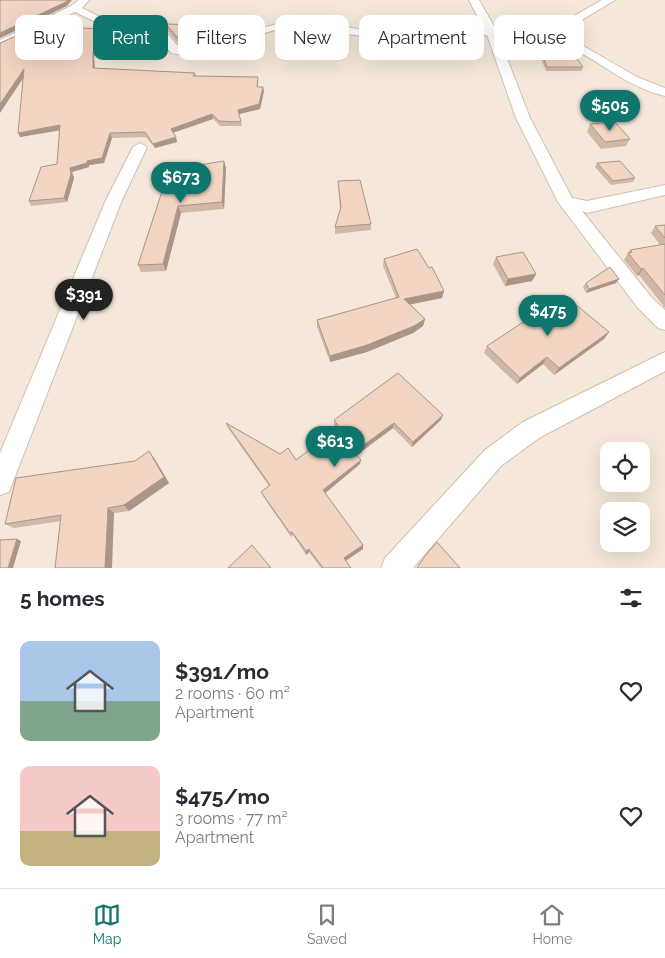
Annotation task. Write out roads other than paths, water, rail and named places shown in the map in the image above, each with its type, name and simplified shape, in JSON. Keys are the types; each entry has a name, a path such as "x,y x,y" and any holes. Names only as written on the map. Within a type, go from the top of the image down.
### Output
{"street":[{"path":"474,0 491,32 523,118 566,202 645,303 665,322"},
{"path":"584,15 610,0"},
{"path":"0,44 80,2 106,24 133,22 156,27 175,50 200,49 288,24 311,24 380,34 494,32"},
{"path":"584,51 632,80 665,92"},
{"path":"0,483 114,200 140,146"},
{"path":"566,202 587,207 665,190"},
{"path":"395,568 493,458 531,430 665,361"}]}
